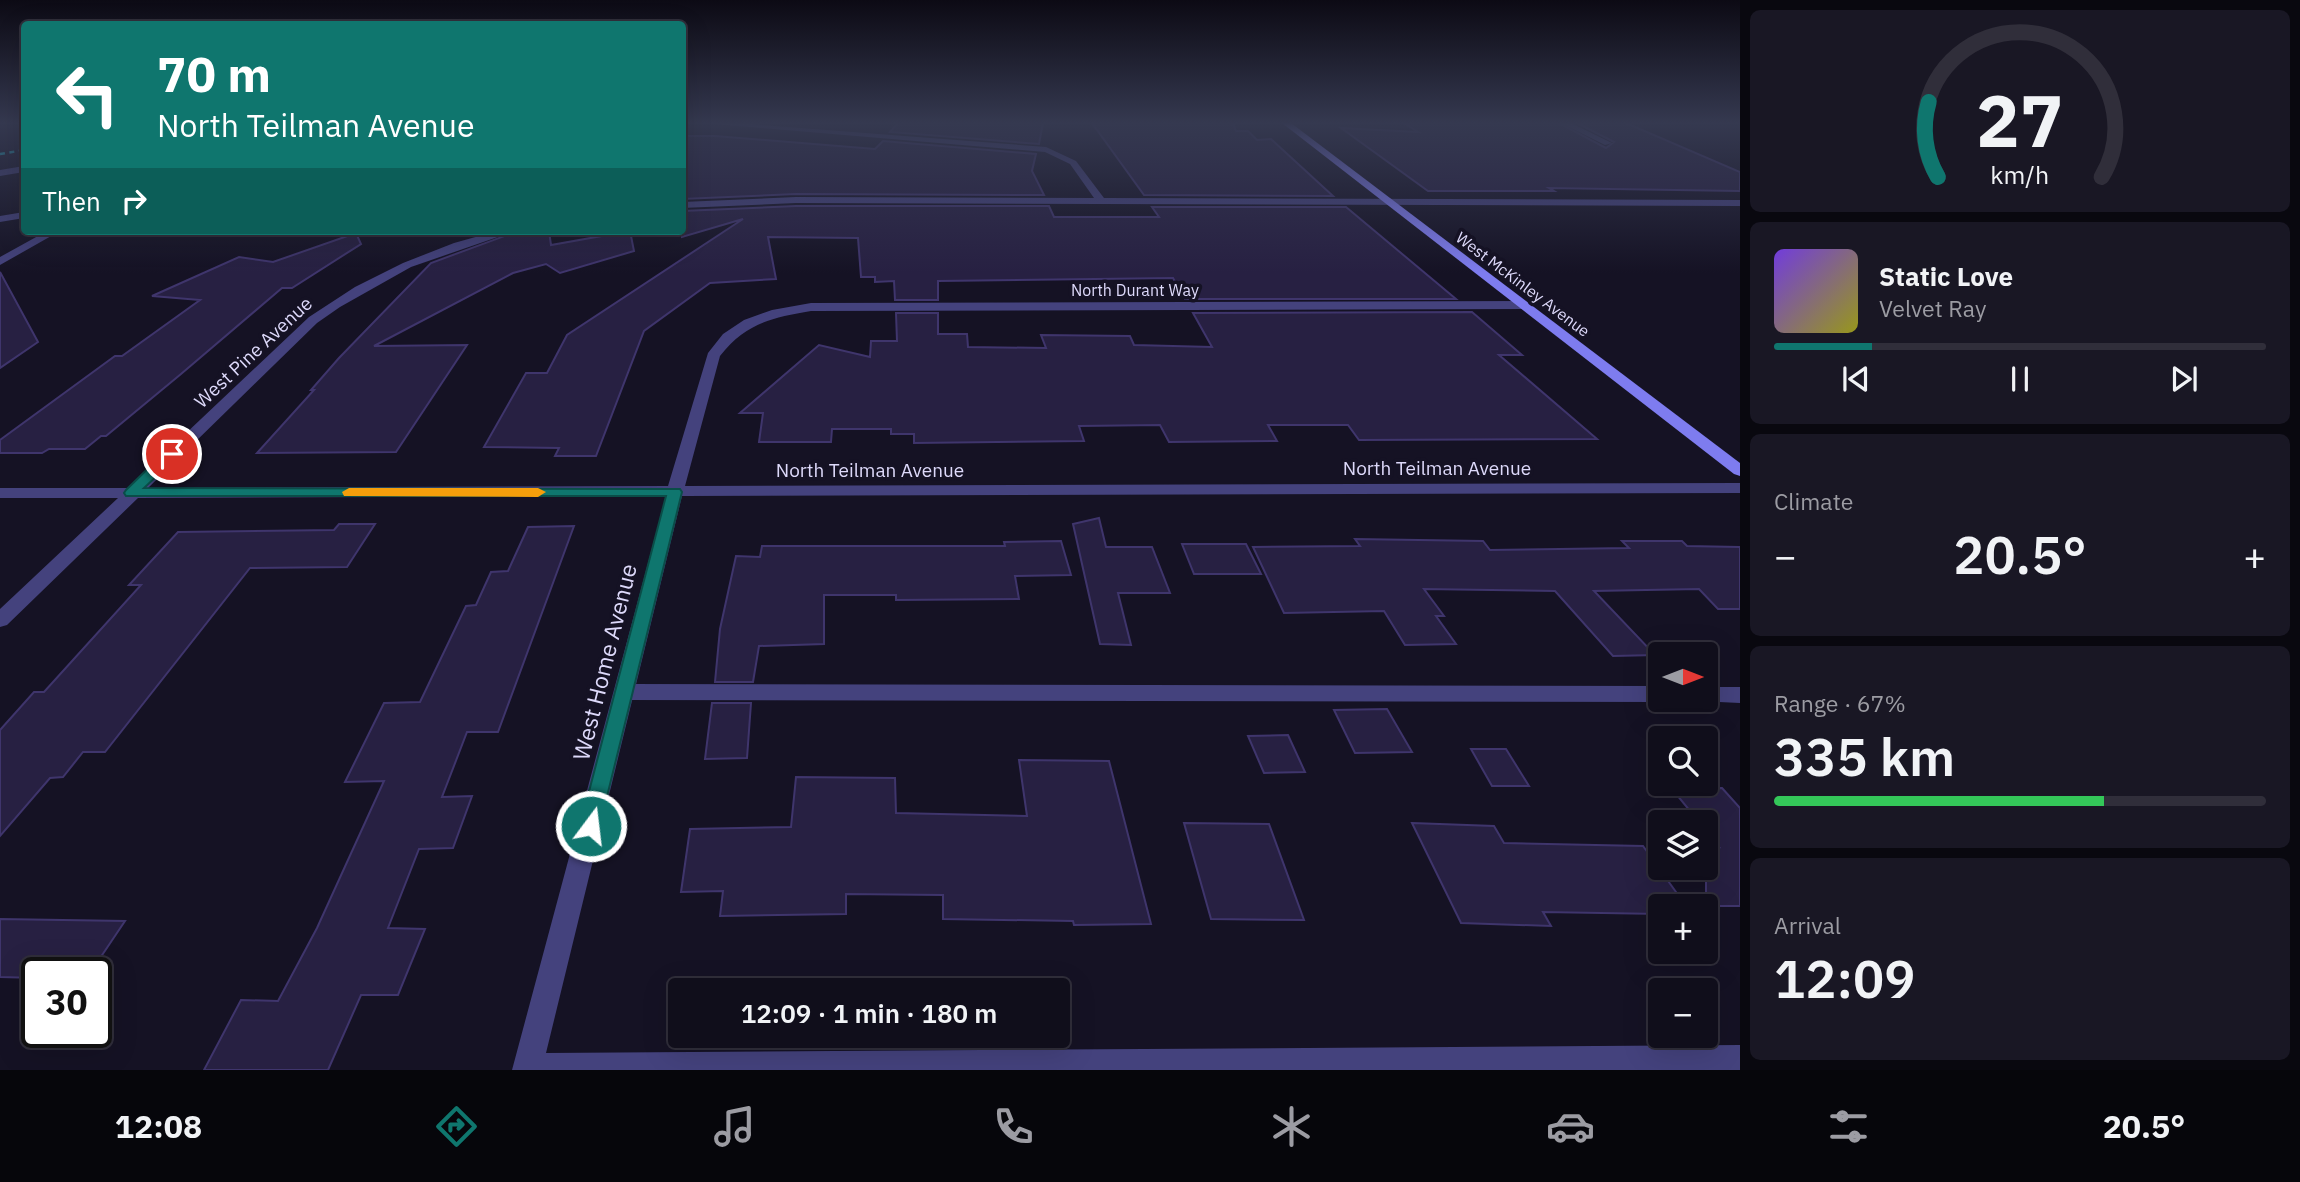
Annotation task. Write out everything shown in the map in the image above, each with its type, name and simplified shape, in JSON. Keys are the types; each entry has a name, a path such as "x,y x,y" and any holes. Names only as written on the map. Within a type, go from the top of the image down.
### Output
{"main road":[{"name":"West McKinley Avenue","path":"1351,173 1740,471"}],"street":[{"path":"1084,173 1100,200"},
{"path":"686,205 796,200 1100,200 1737,205"},
{"path":"0,219 21,216"},
{"path":"0,262 48,235"},
{"name":"West Pine Avenue","path":"0,620 313,320 343,298 414,262 498,235"},
{"name":"North Durant Way","path":"748,323 776,313 811,307 1525,305"},
{"name":"West Home Avenue","path":"528,1069 675,492 713,356 728,337 748,323"},
{"name":"North Teilman Avenue","path":"0,493 1740,488"},
{"path":"625,692 1648,694"},
{"path":"1718,695 1740,695"},
{"path":"528,1069 1740,1060"}],"building":[{"path":"686,173 1033,173 1044,195 796,194 686,199"},
{"path":"1128,173 1308,173 1333,196 1144,195"},
{"path":"1403,173 1740,173 1740,191 1549,188 1554,191 1428,191"},
{"path":"796,206 1049,206 1054,217 1159,217 1152,207 1346,207 1456,299 1185,299 1173,278 938,281 938,300 895,300 894,281 875,282 875,277 861,277 858,238 768,237 776,279 710,283 644,331 596,456 555,456 559,448 484,447 526,373 547,373 567,335 743,219 682,237 686,235 686,211"},
{"path":"350,235 357,235 361,244 292,288 282,288 106,436 101,436 85,449 0,453 0,440 115,356 122,356 200,300 152,296 239,257 273,262"},
{"path":"507,235 550,235 551,245 607,235 631,235 634,251 560,273 546,264 513,273 374,346 467,345 396,452 257,453 339,358 431,263"},
{"path":"0,272 38,342 0,368"},
{"path":"1472,312 1522,355 1499,355 1597,439 1359,440 1348,425 1268,425 1277,441 1169,442 1160,425 1079,426 1084,441 914,443 914,434 891,434 891,429 832,429 831,442 759,442 763,413 740,413 819,345 870,357 871,341 897,341 896,313 938,313 938,334 967,334 968,347 1046,348 1041,335 1130,336 1134,345 1212,347 1193,313"},
{"path":"1099,518 1106,547 1152,547 1170,593 1118,593 1131,645 1100,644 1073,524"},
{"path":"339,524 375,524 347,567 250,568 105,752 83,752 63,777 50,778 0,836 0,730 34,692 44,692 141,585 129,585 178,532 334,530"},
{"path":"574,526 498,732 467,732 442,797 472,796 453,848 419,849 388,928 425,929 398,995 361,995 328,1070 204,1070 241,1000 278,1001 317,928 384,781 345,782 384,703 420,702 466,606 476,605 491,572 508,571 528,527"},
{"path":"1355,539 1483,541 1490,550 1629,548 1622,541 1682,541 1687,546 1740,547 1740,609 1718,609 1699,589 1594,591 1648,648 1648,655 1613,656 1555,591 1424,589 1444,616 1436,616 1456,644 1405,645 1384,611 1284,613 1253,547 1360,546"},
{"path":"1061,541 1071,575 1015,576 1019,599 896,600 896,595 824,595 824,644 759,646 753,682 715,682 720,629 736,556 760,557 762,546 1005,546 1004,542"},
{"path":"1182,544 1246,544 1261,574 1194,574"},
{"path":"712,703 751,703 747,758 705,759"},
{"path":"1387,709 1412,752 1355,753 1334,710"},
{"path":"1288,735 1305,772 1264,773 1248,736"},
{"path":"1471,749 1506,749 1529,786 1492,786"},
{"path":"1019,760 1109,761 1151,924 1074,925 1073,921 943,919 943,895 846,894 846,914 720,916 723,891 681,892 690,829 791,827 796,777 895,778 896,813 1027,816"},
{"path":"1718,788 1722,788 1740,808 1740,906 1718,906 1718,894 1706,894 1706,880 1718,880 1718,810 1689,810 1678,796 1718,796"},
{"path":"1184,823 1269,824 1304,920 1211,919"},
{"path":"1412,823 1494,826 1504,843 1643,846 1648,853 1648,880 1667,880 1677,894 1648,894 1648,914 1543,912 1551,926 1461,923"},
{"path":"0,919 125,921 101,957 21,957 21,978 0,977"}],"slow traffic":[{"path":"349,492 538,492"}],"route":[{"path":"172,454 131,493 675,492 591,826"}]}
